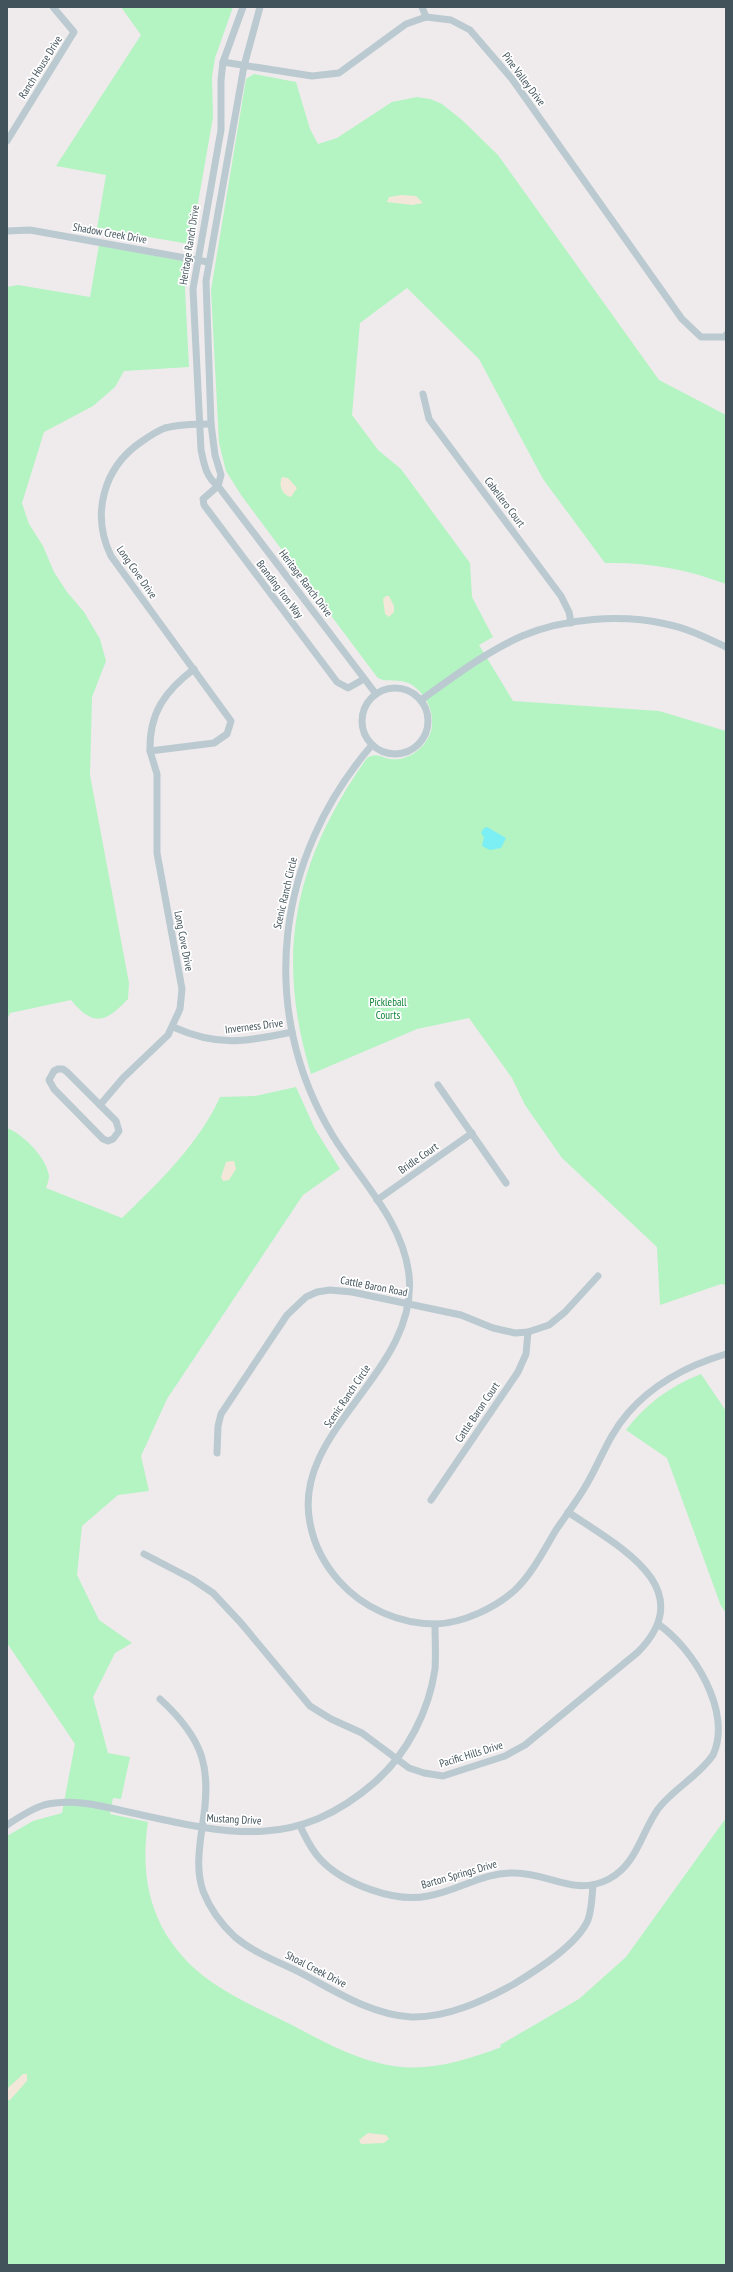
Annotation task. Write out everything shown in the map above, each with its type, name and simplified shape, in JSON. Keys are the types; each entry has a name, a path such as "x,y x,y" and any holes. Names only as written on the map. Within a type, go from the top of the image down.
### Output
{"street":[{"name":"Ranch House Drive","path":"7,141 74,32 53,7"},
{"name":"Heritage Ranch Drive","path":"242,7 223,62 220,80 221,130 196,259 193,304 199,424 205,467 212,481 218,486 376,694"},
{"name":"Heritage Ranch Drive","path":"218,486 221,475 215,455 211,424 205,297 208,262 244,66 260,7"},
{"path":"422,7 426,17"},
{"name":"Pine Valley Drive","path":"223,62 312,76 339,73 406,24 426,17 451,20 470,30 512,78 682,319 701,337 724,337 726,335"},
{"name":"Shadow Creek Drive","path":"7,231 30,230 208,262"},
{"name":"Cabellero Court","path":"423,394 429,419 561,596 569,612 571,623"},
{"name":"Long Cove Drive","path":"150,751 214,742 227,734 231,721 228,714 111,556 102,531 100,516 102,498 108,482 125,455 150,435 164,429 199,424 211,424"},
{"name":"Branding Iron Way","path":"218,486 203,499 204,505 298,631 342,687 353,687 364,679"},
{"path":"421,700 506,644 541,630 571,623 626,619 666,624 700,635 726,647"},
{"name":"Long Cove Drive","path":"100,1105 123,1078 165,1039 173,1027 182,999 182,990 157,853 157,774 150,751 151,730 161,703 169,690 194,669"},
{"path":"390,688 404,688 421,700 426,709 428,720 427,731 421,741 413,749 403,753 392,754 381,751 372,745 362,728 362,718 368,700 376,694 390,688"},
{"name":"Scenic Ranch Circle","path":"372,745 346,778 318,824 310,841 296,885 287,928 285,952 286,982 292,1032 304,1076 320,1114 338,1145 399,1234 408,1269 409,1304 400,1331 385,1360 318,1459 310,1480 308,1506 312,1531 319,1551 328,1568 345,1588 367,1605 383,1613 405,1620 435,1624 477,1614 515,1590 523,1581 588,1482 609,1439 620,1422 640,1400 676,1373 726,1354"},
{"name":"Inverness Drive","path":"173,1027 206,1040 220,1042 250,1040 292,1032"},
{"path":"63,1069 100,1105 119,1126 118,1135 113,1140 108,1141 103,1139 70,1106 50,1084 51,1075 54,1071 63,1069"},
{"path":"438,1085 506,1183"},
{"name":"Bridle Court","path":"377,1200 472,1133"},
{"name":"Cattle Baron Road","path":"217,1453 218,1426 225,1407 287,1315 306,1297 317,1292 341,1290 461,1315 504,1331 515,1333 528,1332 549,1324 558,1318 598,1276"},
{"name":"Cattle Baron Court","path":"430,1500 518,1372 526,1354 528,1332"},
{"name":"Pacific Hills Drive","path":"144,1554 205,1586 231,1611 310,1706 331,1719 362,1733 397,1760 424,1773 443,1776 516,1751 638,1652 654,1634 658,1624 661,1607 660,1598 654,1580 646,1569 630,1555 568,1512"},
{"name":"Mustang Drive","path":"7,1825 44,1806 78,1803 202,1828 242,1833 265,1832 300,1826 329,1814 353,1800 388,1770 397,1760 412,1735 427,1702 435,1668 435,1624"},
{"name":"Barton Springs Drive","path":"300,1826 315,1852 329,1867 367,1888 392,1896 415,1898 429,1896 488,1876 505,1873 531,1874 571,1886 593,1885 610,1878 627,1865 634,1856 658,1810 674,1792 704,1766 724,1737 722,1712 715,1693 684,1646 658,1624"},
{"name":"Shoal Creek Drive","path":"160,1699 186,1726 196,1742 203,1759 208,1792 198,1861 202,1888 207,1901 225,1928 247,1945 367,2007 395,2015 425,2016 457,2009 492,1996 530,1974 562,1950 582,1928 590,1909 593,1885"}],"green space":[{"path":"121,7 233,7 215,58 212,77 213,117 191,243 189,244 97,228 106,175 56,166 141,35"},
{"name":"Pickleball Courts","path":"254,74 296,82 310,129 318,144 337,138 392,102 417,97 430,99 442,104 462,120 498,155 659,380 726,415 726,584 682,570 651,565 605,563 543,479 479,359 407,288 360,323 352,415 378,450 401,469 470,563 472,597 493,637 479,645 513,701 659,711 726,731 726,1285 721,1284 660,1305 657,1247 562,1158 525,1105 512,1078 469,1018 417,1029 311,1074 300,1030 294,988 293,948 298,909 308,871 323,833 342,796 367,758 376,755 390,759 397,759 411,755 423,746 427,740 432,726 432,715 424,696 411,684 400,681 385,680 377,677 241,495 226,471 219,443 211,290 246,79"},
{"path":"99,245 183,261 187,268 185,289 189,367 124,371 115,387 93,406 44,432 22,503 29,524 43,546 54,572 67,592 84,612 100,639 106,661 92,697 90,775 129,983 128,999 113,1013 100,1019 87,1015 71,1000 10,1013 7,1020 7,287 18,285 90,297"},
{"path":"296,1087 315,1129 340,1169 303,1195 167,1399 141,1456 149,1491 118,1495 82,1526 77,1575 99,1620 132,1643 115,1653 93,1697 108,1753 130,1757 121,1799 113,1798 110,1814 148,1822 146,1869 149,1891 155,1912 165,1932 177,1950 193,1967 213,1983 250,2005 344,2051 372,2061 402,2067 427,2067 451,2063 499,2048 501,2047 500,2045 579,1999 626,1957 726,1818 726,2262 723,2265 7,2265 7,1836 33,1821 62,1813 75,1744 7,1643 7,1128 27,1141 39,1154 44,1162 49,1176 46,1188 122,1218 177,1162 201,1131 220,1097 255,1096"},
{"path":"701,1374 726,1411 726,1613 721,1606 667,1458 626,1430 650,1404 659,1397 679,1384"}],"sand":[{"path":"401,195 416,196 423,203 412,205 387,202 389,197"},
{"path":"282,477 288,478 297,488 291,497 283,492 280,483"},
{"path":"386,596 389,596 394,606 394,612 389,617 385,614 383,599"},
{"path":"234,1161 236,1169 229,1180 223,1181 221,1177 226,1162"},
{"path":"23,2074 27,2074 27,2081 10,2100 7,2100 8,2088"},
{"path":"368,2133 386,2135 389,2139 384,2143 361,2144 359,2140"}],"water":[{"path":"487,827 506,838 501,848 490,850 482,846 484,837 481,833 484,828"}]}
